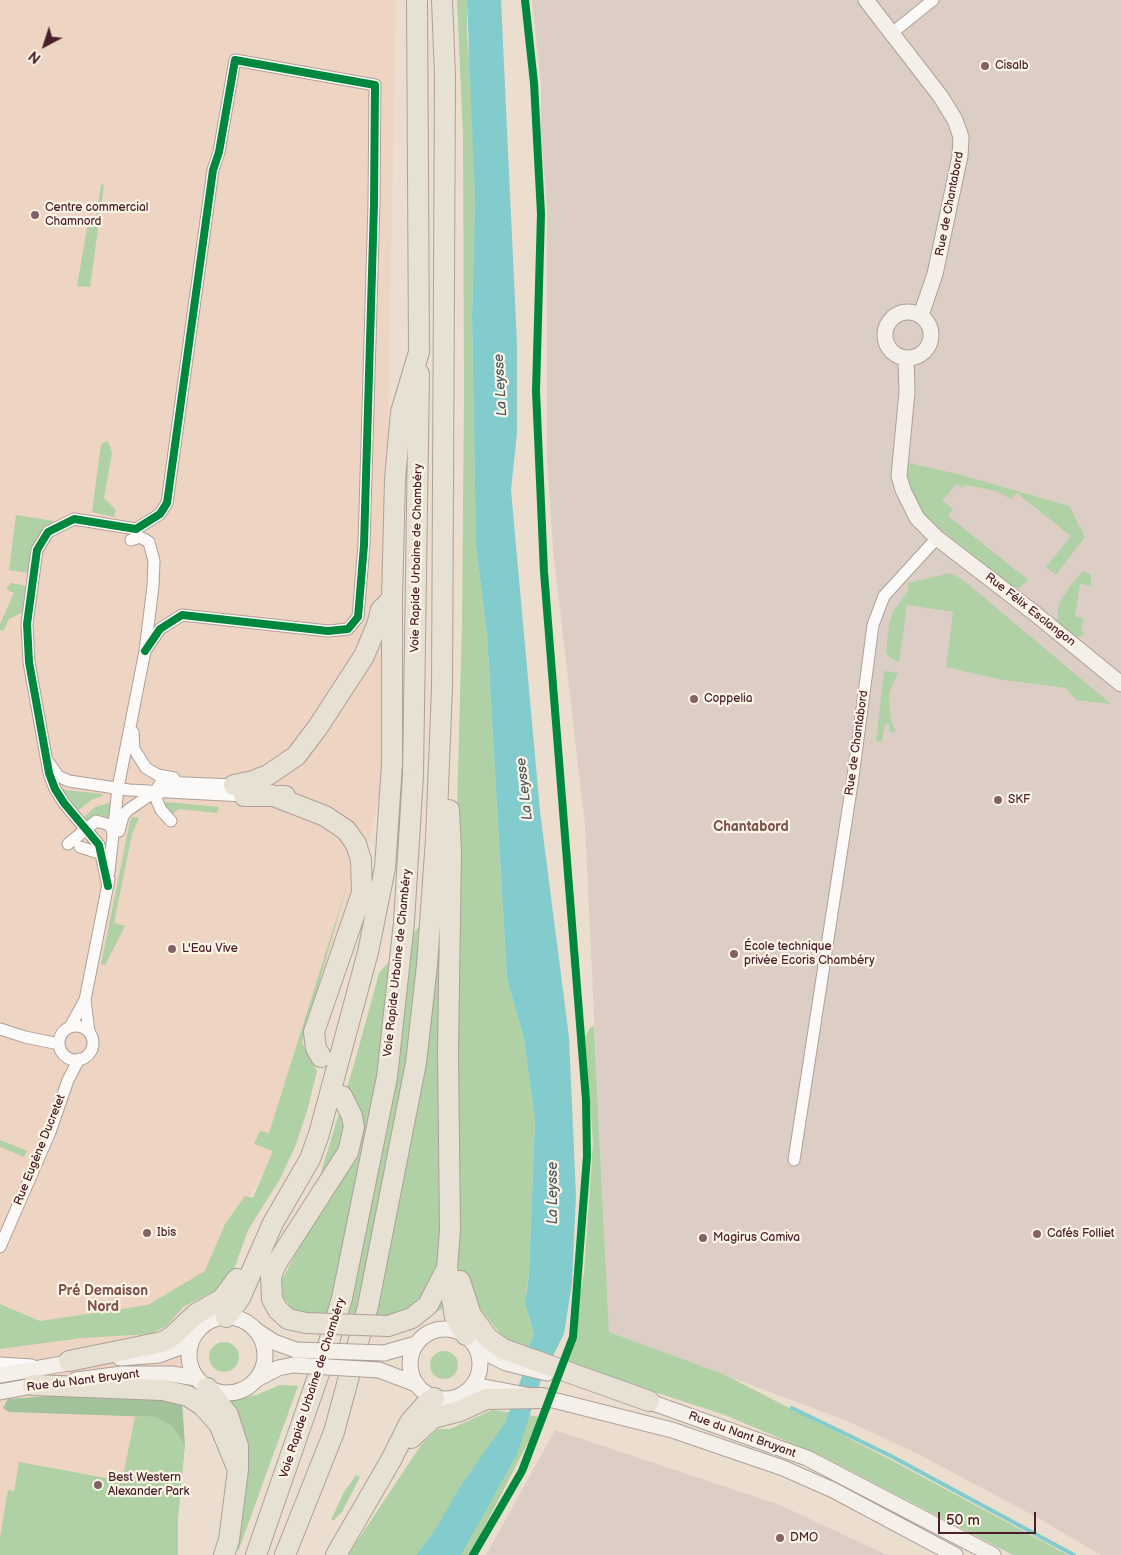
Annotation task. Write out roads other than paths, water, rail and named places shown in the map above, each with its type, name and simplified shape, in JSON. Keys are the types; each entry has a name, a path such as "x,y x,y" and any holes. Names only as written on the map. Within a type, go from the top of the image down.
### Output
{"highway":[{"name":"Voie Rapide Urbaine de Chambéry","path":"256,1555 324,1359 342,1298 387,1077 404,922 413,775 419,352 420,133 417,0"},
{"name":"Voie Rapide Urbaine de Chambéry","path":"285,1555 334,1432 368,1306 416,1063 427,965 435,859 442,688 444,76 442,0"},
{"path":"239,1322 254,1295 269,1249 294,1198 319,1134 374,923 385,868 392,764 392,598 395,480 401,412 419,352"},
{"path":"239,790 253,781 268,775 296,756 364,656 378,625 381,610 392,598"},
{"path":"442,688 451,850 448,1052 450,1230 447,1268 455,1317 472,1342"},
{"path":"239,790 317,800 342,812 347,824 368,843 374,865 374,923"},
{"path":"321,1057 316,1048 314,1032 358,906 363,884 361,860 356,844 346,830 347,824"},
{"path":"342,1096 352,1116 354,1127 348,1152 276,1264 271,1277 272,1299 278,1310 288,1319 306,1323 388,1326 412,1318 428,1305 447,1268"},
{"path":"69,1361 162,1342 170,1338 196,1314 222,1299 234,1286 259,1229 281,1194 300,1180"},
{"path":"450,1230 466,1305 500,1354 520,1357 649,1401"},
{"path":"202,1383 221,1403 232,1424 238,1446 238,1470 229,1540 224,1555"},
{"path":"33,1385 163,1390 188,1396 203,1406 219,1424 238,1470"},
{"path":"391,1460 428,1421 466,1409 481,1391 503,1397 550,1399"},
{"path":"336,1555 391,1460 410,1422 434,1398"},
{"path":"296,1555 334,1432"}],"main road":[{"name":"Rue de Chantabord","path":"866,0 941,98 955,120 961,137 959,161 936,274 921,315"},
{"path":"900,312 914,312 921,315 930,327 930,342 921,354 906,358 893,353 888,348 885,341 886,327 894,316 900,312"},
{"path":"906,358 907,392 899,476 913,511 925,528 937,538"},
{"name":"Rue Félix Esclangon","path":"937,538 1034,612 1121,684"},
{"path":"416,1344 384,1352 296,1350 274,1342 239,1322 208,1322 195,1335 191,1343 189,1361 202,1383 224,1393 242,1390 257,1379 278,1368 293,1365 379,1370 416,1384 434,1398 452,1399 481,1391 481,1368 472,1342"},
{"path":"239,1322 264,1348 262,1369 257,1379"},
{"path":"416,1384 410,1364 416,1344 422,1337 439,1329 458,1330 472,1342 500,1354"},
{"name":"Rue du Nant Bruyant","path":"0,1375 69,1361 159,1355 191,1343"},
{"name":"Rue du Nant Bruyant","path":"0,1392 33,1385 122,1374 172,1374 202,1383"},
{"name":"Rue du Nant Bruyant","path":"550,1399 672,1430 784,1468 833,1490 955,1555"},
{"name":"Rue du Nant Bruyant","path":"649,1401 807,1458 994,1555"}],"street":[{"path":"892,33 933,0"},
{"path":"108,886 99,845 55,789 47,759 29,662 27,624 37,550 48,532 74,519 136,529 160,514 167,503 213,170 219,152 234,60 375,86 374,204 364,545 358,617 348,629 328,631 182,615 160,629 145,651"},
{"path":"108,886 118,788 145,651 154,561 149,542 145,538 140,537 130,540"},
{"name":"Rue de Chantabord","path":"794,1160 853,776 873,625 884,596 937,538"},
{"path":"136,703 133,742 140,761 146,768 158,774 239,790"},
{"path":"47,759 58,776 68,781 156,792 239,790"},
{"path":"86,1000 70,1027 63,1032 59,1044 64,1055 79,1059 87,1055 93,1042 89,1032 86,1000 123,816 136,803 156,792 161,782 192,782"},
{"path":"156,792 159,806 171,821"},
{"path":"68,844 96,821 101,820 110,825 113,834"},
{"path":"80,847 102,854"},
{"path":"70,1027 80,1026 89,1032"},
{"path":"0,1029 25,1037 59,1044"},
{"name":"Rue Eugène Ducretet","path":"64,1055 68,1080"},
{"name":"Rue Eugène Ducretet","path":"0,1247 50,1132 68,1080 79,1059"},
{"path":"0,1363 41,1366"}],"water":[{"name":"La Leysse","path":"467,0 501,0 517,344 517,433 511,490 540,811 569,1037 576,1195 572,1283 564,1334 542,1377 517,1454 461,1555 417,1555 437,1527 460,1487 505,1423 530,1354 528,1347 534,1335 525,1303 529,1273 535,1120 524,1039 507,979 487,634 476,546 472,317 475,199"}],"waterway":[{"path":"792,1408 891,1456 1074,1555"}],"place":[{"name":"Cisalb","path":"985,66"},
{"name":"Centre commercial Chamnord","path":"35,215"},
{"name":"Coppelia","path":"694,699"},
{"name":"SKF","path":"998,800"},
{"name":"L'Eau Vive","path":"172,949"},
{"name":"École technique privée Ecoris Chambéry","path":"734,954"},
{"name":"Ibis","path":"147,1233"},
{"name":"Cafés Folliet","path":"1037,1234"},
{"name":"Magirus Camiva","path":"703,1238"},
{"name":"Best Western Alexander Park","path":"98,1485"},
{"name":"DMO","path":"780,1538"}],"district":[{"name":"Chantabord","path":"751,827"},
{"name":"Pré Demaison Nord","path":"103,1299"}]}
